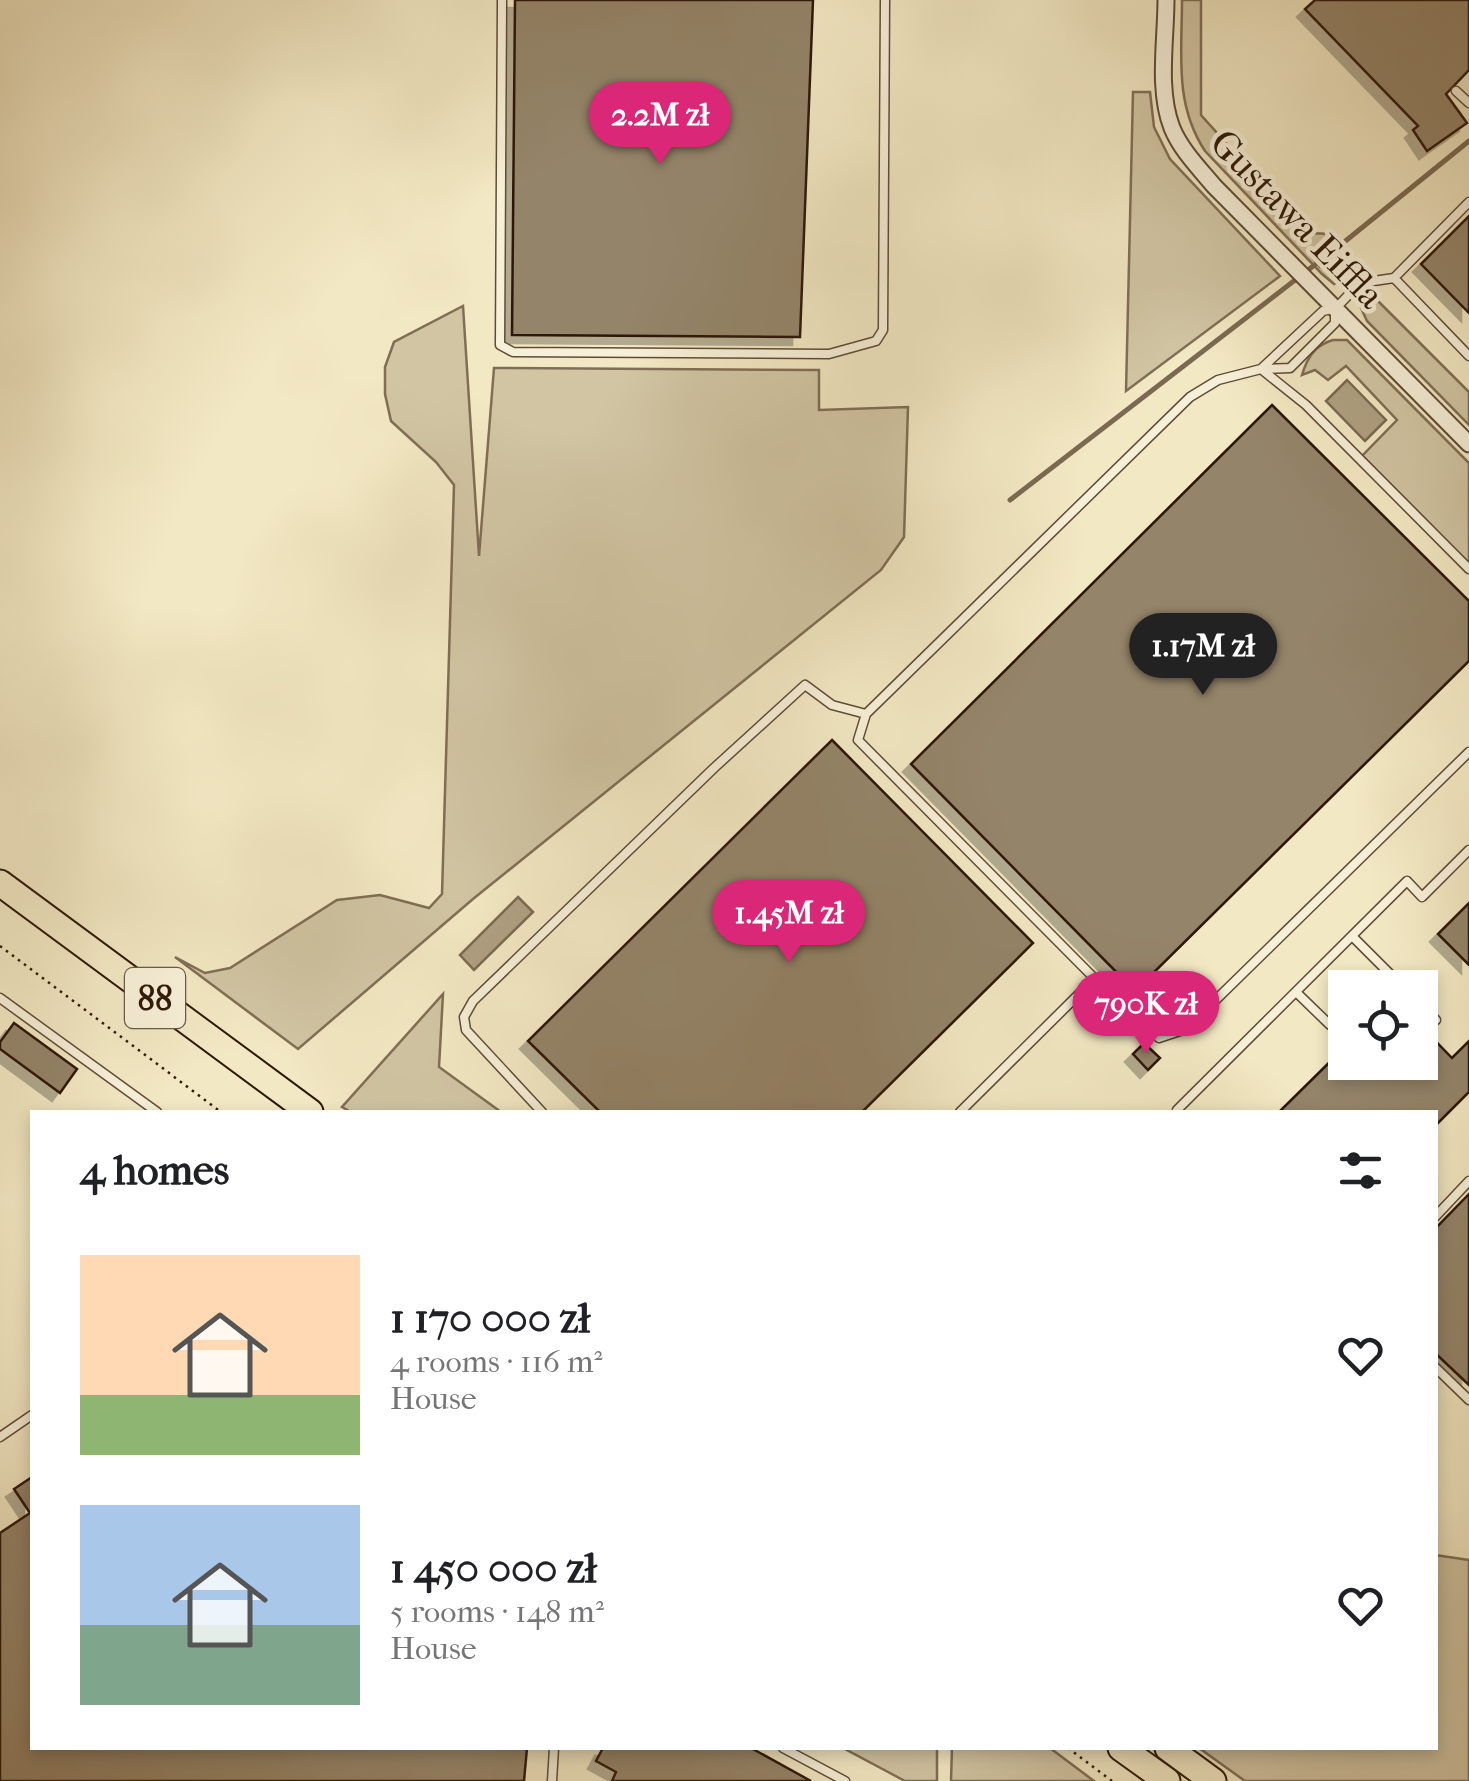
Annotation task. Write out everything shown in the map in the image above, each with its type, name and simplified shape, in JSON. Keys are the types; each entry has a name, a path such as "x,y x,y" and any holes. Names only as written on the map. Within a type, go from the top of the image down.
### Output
{"main road":[{"name":"88","path":"0,883 307,1110"},
{"path":"1124,1750 1166,1781"},
{"path":"1171,1750 1214,1781"}],"street":[{"name":"Gustawa Eiffla","path":"1166,0 1166,102 1173,129 1205,176 1469,444"}],"lane":[{"path":"502,0 500,344 512,352 829,354 876,341 883,330 886,0"},
{"path":"1456,91 1469,103"},
{"path":"1261,369 1324,311 1336,308 1360,283 1394,278 1469,202"},
{"path":"1394,278 1469,356"},
{"path":"1336,308 1335,323 1290,368 1261,369 1218,380 1190,398 866,714 858,740 1108,992 1159,1038 1186,1029 1469,752"},
{"path":"1261,369 1306,404 1469,569"},
{"path":"540,1110 466,1030 464,1017 473,1001 805,685 832,704 866,714"},
{"path":"1177,1110 1407,882 1422,897 1469,850"},
{"path":"1352,936 1386,970"},
{"path":"962,1110 1081,992 1108,992"},
{"path":"1296,992 1328,1022"},
{"path":"0,998 154,1110"},
{"path":"1438,1214 1469,1181"},
{"path":"1438,1371 1469,1400"},
{"path":"0,1438 30,1416"},
{"path":"552,1781 554,1750"},
{"path":"787,1750 845,1781"}],"path":[{"path":"0,946 218,1110"},
{"path":"1071,1750 1112,1781"}],"shaded area":[{"path":"1182,0 1201,0 1201,115 1307,233 1333,234 1335,237 1311,256 1320,267 1330,260 1348,276 1334,284 1205,151 1195,133 1182,78"},
{"path":"1133,92 1150,92 1154,127 1170,159 1280,276 1126,391"},
{"path":"1371,294 1469,392 1469,425 1367,321 1361,308 1364,298"},
{"path":"463,306 479,556 494,368 819,370 819,410 908,407 904,537 881,570 473,899 298,1049 175,957 205,973 230,968 337,900 380,895 429,908 442,894 454,485 436,462 391,421 385,367 394,342"},
{"path":"1333,340 1347,340 1469,463 1469,563 1362,456 1397,420 1346,366 1328,380 1315,370 1302,375 1313,353"},
{"path":"1347,380 1386,420 1365,441 1326,401"},
{"path":"518,897 533,912 474,970 460,955"},
{"path":"443,994 439,1067 498,1110 347,1110 342,1107"},
{"path":"1438,1555 1469,1560 1469,1781 1245,1781 1202,1750 1438,1750"},
{"path":"847,1750 937,1750 937,1781 905,1781"},
{"path":"952,1750 1053,1750 1094,1781 951,1781"}],"building":[{"path":"515,0 813,0 800,337 512,335"},
{"path":"1315,0 1469,0 1469,70 1446,94 1467,123 1427,151 1413,130 1418,126 1305,9"},
{"path":"1469,216 1469,313 1421,264"},
{"path":"1272,405 1469,601 1469,661 1135,991 911,764"},
{"path":"832,740 1033,943 864,1110 598,1110 528,1041"},
{"path":"1469,903 1469,965 1438,934"},
{"path":"14,1023 77,1069 60,1093 0,1049 0,1042"},
{"path":"1469,1041 1469,1092 1438,1123 1438,1110 1281,1110 1328,1064 1328,1080 1438,1080 1438,1044 1452,1058"},
{"path":"1144,1043 1160,1058 1148,1070 1133,1054"},
{"path":"1469,1194 1469,1385 1438,1356 1438,1226"},
{"path":"30,1478 30,1513 14,1489"},
{"path":"30,1513 30,1750 527,1750 524,1781 0,1781 0,1533"},
{"path":"602,1750 755,1750 811,1781 612,1781 616,1772 596,1761"}],"waterway":[{"path":"1010,500 1469,141"}]}
